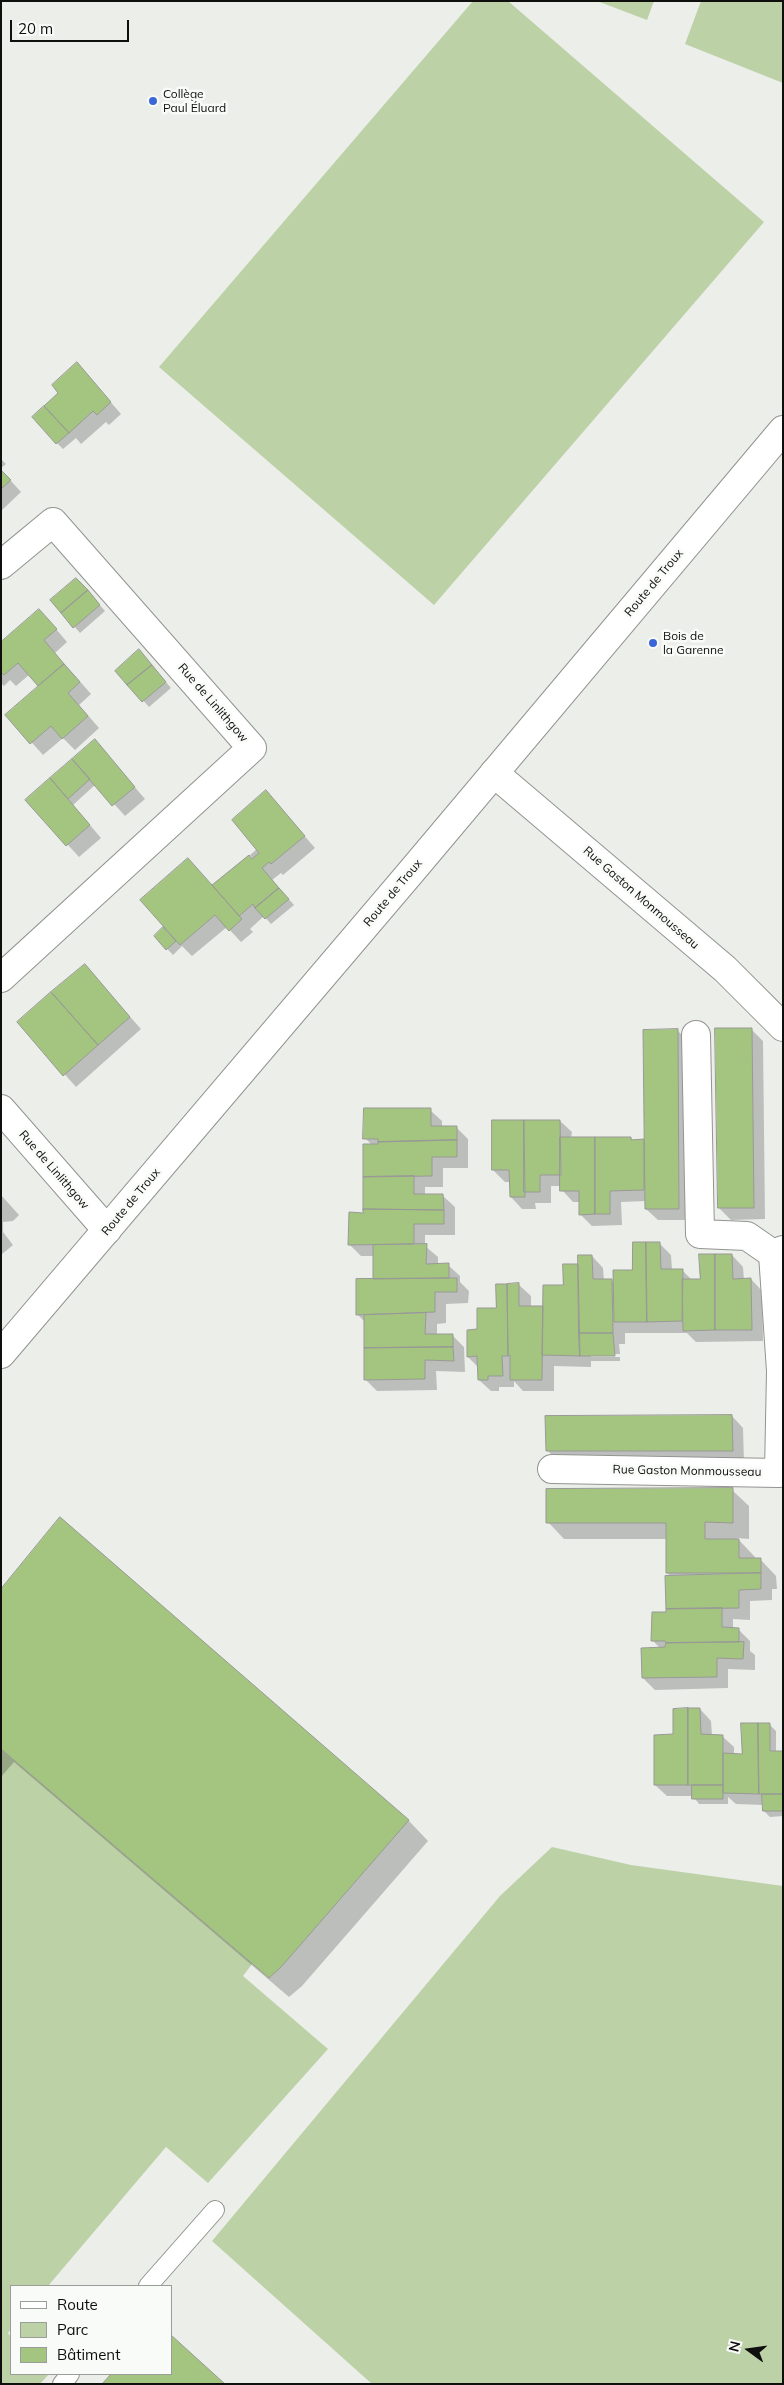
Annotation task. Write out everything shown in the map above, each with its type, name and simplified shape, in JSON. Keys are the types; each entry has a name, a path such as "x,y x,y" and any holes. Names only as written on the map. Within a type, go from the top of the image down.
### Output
{"street":[{"name":"Route de Troux","path":"1,1354 783,430"},
{"name":"Rue de Linlithgow","path":"1,565 53,522 252,748 1,978"},
{"name":"Rue Gaston Monmousseau","path":"494,773 724,969 783,1027"},
{"name":"Rue Gaston Monmousseau","path":"552,1469 779,1473 782,1371 778,1252 747,1236 700,1234 696,1035"},
{"name":"Rue de Linlithgow","path":"1,1110 107,1230"}],"lane":[{"path":"149,2285 215,2210"}],"green space":[{"path":"473,1 508,1 764,222 434,605 159,367"},
{"path":"597,1 654,1 647,20"},
{"path":"701,1 783,1 783,83 685,44"},
{"path":"1,1749 252,1964 243,1976 328,2049 208,2183 166,2147 49,2285 10,2285 10,2330 8,2333 10,2336 10,2375 48,2375 40,2384 1,2384"},
{"path":"552,1847 631,1865 783,1886 783,2384 372,2384 212,2241 500,1896"}],"building":[{"path":"77,362 111,402 97,415 93,411 69,433 44,406 58,393 52,385"},
{"path":"44,406 69,433 56,444 32,417"},
{"path":"1,470 11,480 1,489"},
{"path":"76,578 88,590 61,613 50,600"},
{"path":"88,590 100,605 73,628 61,613"},
{"path":"39,609 57,629 44,640 64,664 38,686 18,663 4,675 1,672 1,642"},
{"path":"139,649 152,665 127,685 115,671"},
{"path":"64,664 80,682 68,693 88,716 62,739 51,726 30,744 5,715"},
{"path":"152,665 166,682 142,702 127,685"},
{"path":"95,739 135,787 112,806 72,759"},
{"path":"72,759 90,779 68,799 50,778"},
{"path":"50,778 90,825 66,846 25,800"},
{"path":"266,790 305,836 271,864 269,862 262,868 279,888 255,908 253,904 239,916 212,885 249,855 252,859 259,853 232,820"},
{"path":"188,858 242,919 229,931 215,915 180,945 140,900"},
{"path":"279,888 289,899 265,919 255,908"},
{"path":"163,927 176,941 166,950 154,936"},
{"path":"85,964 130,1017 98,1045 51,992"},
{"path":"51,992 98,1045 63,1076 17,1022"},
{"path":"715,1028 752,1028 754,1208 718,1208"},
{"path":"678,1029 679,1209 645,1209 643,1030"},
{"path":"364,1108 431,1108 431,1126 457,1126 457,1140 378,1142 378,1139 363,1139"},
{"path":"492,1120 524,1120 525,1197 510,1197 509,1170 492,1170"},
{"path":"524,1120 560,1120 561,1175 540,1175 540,1192 524,1192"},
{"path":"560,1137 595,1137 595,1214 579,1215 579,1191 560,1191"},
{"path":"595,1137 631,1137 631,1140 644,1139 644,1190 610,1191 610,1214 595,1214"},
{"path":"457,1140 457,1157 432,1157 432,1176 363,1177 363,1144"},
{"path":"414,1176 414,1194 443,1194 444,1210 363,1209 363,1177"},
{"path":"363,1209 444,1210 444,1224 414,1224 414,1244 348,1245 349,1212 363,1213"},
{"path":"633,1242 646,1242 647,1322 614,1322 613,1270 632,1270"},
{"path":"646,1242 660,1242 661,1269 683,1269 682,1321 647,1322"},
{"path":"427,1244 426,1264 449,1263 449,1278 373,1279 373,1245"},
{"path":"699,1254 715,1254 715,1330 683,1331 682,1279 700,1279"},
{"path":"715,1254 732,1254 733,1279 751,1278 752,1330 715,1330"},
{"path":"578,1255 592,1255 593,1279 612,1279 613,1333 579,1333"},
{"path":"563,1264 578,1264 580,1356 542,1355 543,1285 563,1285"},
{"path":"457,1278 457,1292 435,1292 435,1312 356,1315 356,1279"},
{"path":"519,1283 519,1306 543,1306 542,1380 510,1380 507,1284"},
{"path":"496,1284 507,1284 508,1356 502,1356 503,1376 488,1376 488,1380 478,1380 477,1356 467,1357 467,1330 477,1329 477,1308 496,1308"},
{"path":"426,1313 425,1334 453,1334 453,1347 364,1348 364,1315"},
{"path":"579,1333 613,1333 615,1356 580,1356"},
{"path":"453,1347 454,1361 425,1360 425,1379 364,1380 364,1348"},
{"path":"732,1415 733,1451 546,1451 545,1416"},
{"path":"733,1488 733,1523 705,1522 705,1539 739,1539 739,1558 761,1558 761,1573 666,1573 666,1523 546,1523 546,1489"},
{"path":"60,1517 409,1820 282,1966 269,1978 1,1749 1,1589"},
{"path":"761,1573 761,1589 739,1590 739,1608 666,1609 665,1576"},
{"path":"722,1608 722,1627 739,1628 739,1642 666,1643 665,1641 651,1641 652,1612 666,1612 666,1609"},
{"path":"744,1642 743,1659 717,1658 717,1677 642,1678 641,1648 665,1647 666,1643"},
{"path":"688,1708 688,1785 654,1785 654,1735 673,1734 673,1709"},
{"path":"688,1708 700,1708 701,1734 723,1735 723,1785 688,1785"},
{"path":"741,1723 758,1723 759,1794 723,1793 723,1753 742,1754"},
{"path":"758,1723 770,1723 770,1751 783,1751 783,1794 759,1794"},
{"path":"692,1785 723,1785 723,1799 692,1799"},
{"path":"762,1794 783,1794 783,1811 763,1811"},
{"path":"172,2336 225,2384 102,2384 110,2375 172,2375"}],"place":[{"name":"Collège Paul Éluard","path":"153,101"},
{"name":"Bois de la Garenne","path":"653,643"}]}
